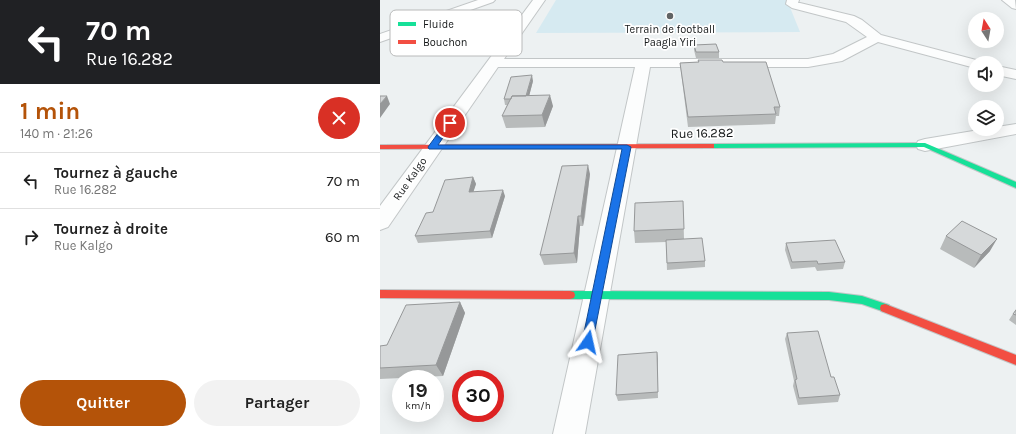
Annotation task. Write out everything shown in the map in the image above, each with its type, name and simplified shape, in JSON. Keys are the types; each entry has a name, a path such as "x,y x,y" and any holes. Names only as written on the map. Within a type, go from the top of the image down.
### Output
{"street":[{"path":"460,10 489,0"},
{"name":"Rue Kalgo","path":"522,23 539,0"},
{"path":"793,0 792,4 796,6 850,19 858,23 876,38 968,62"},
{"path":"1008,0 1016,6"},
{"path":"380,38 390,35"},
{"path":"493,63 785,64 826,62 876,38"},
{"name":"Rue Kalgo","path":"380,222 498,56"},
{"path":"569,434 643,64"},
{"path":"1004,72 1016,75"},
{"path":"925,145 1016,130"},
{"name":"Rue 16.282","path":"380,147 925,145 1016,185"},
{"path":"380,294 829,296 862,300 899,312 1016,360"}],"shaded area":[{"name":"Terrain de football Paagla Yiri","path":"556,0 787,0 800,32 536,33"}],"building":[{"path":"716,44 719,52 696,52 694,45"},
{"path":"698,60 722,60 723,62 766,62 780,107 774,107 776,114 688,117 680,63 699,62"},
{"path":"532,75 526,96 512,96 511,99 504,99 511,77"},
{"path":"550,95 542,115 502,116 512,96"},
{"path":"380,96 387,96 380,104"},
{"path":"588,165 581,216 578,216 574,253 540,255 562,166"},
{"path":"473,177 469,192 503,190 490,231 415,236 426,213 433,212 445,180"},
{"path":"683,201 684,229 634,231 635,203"},
{"path":"962,221 997,239 981,255 946,236"},
{"path":"702,238 705,261 667,263 666,240"},
{"path":"835,240 845,262 818,264 817,261 792,262 786,243"},
{"path":"460,302 436,365 380,368 380,346 387,345 406,305"},
{"path":"818,331 831,377 834,377 840,395 799,398 795,380 797,379 787,333"},
{"path":"657,352 658,392 616,395 618,355"}],"traffic: fast":[{"path":"711,146 925,145 1016,185"},
{"path":"570,295 829,296 862,300 885,308"}],"traffic: jam":[{"path":"380,147 711,146"},
{"path":"380,294 570,295"},
{"path":"885,308 1016,360"}],"place":[{"name":"Terrain de football Paagla Yiri","path":"670,16"}],"route":[{"path":"450,123 432,147 627,147 588,342"}]}
